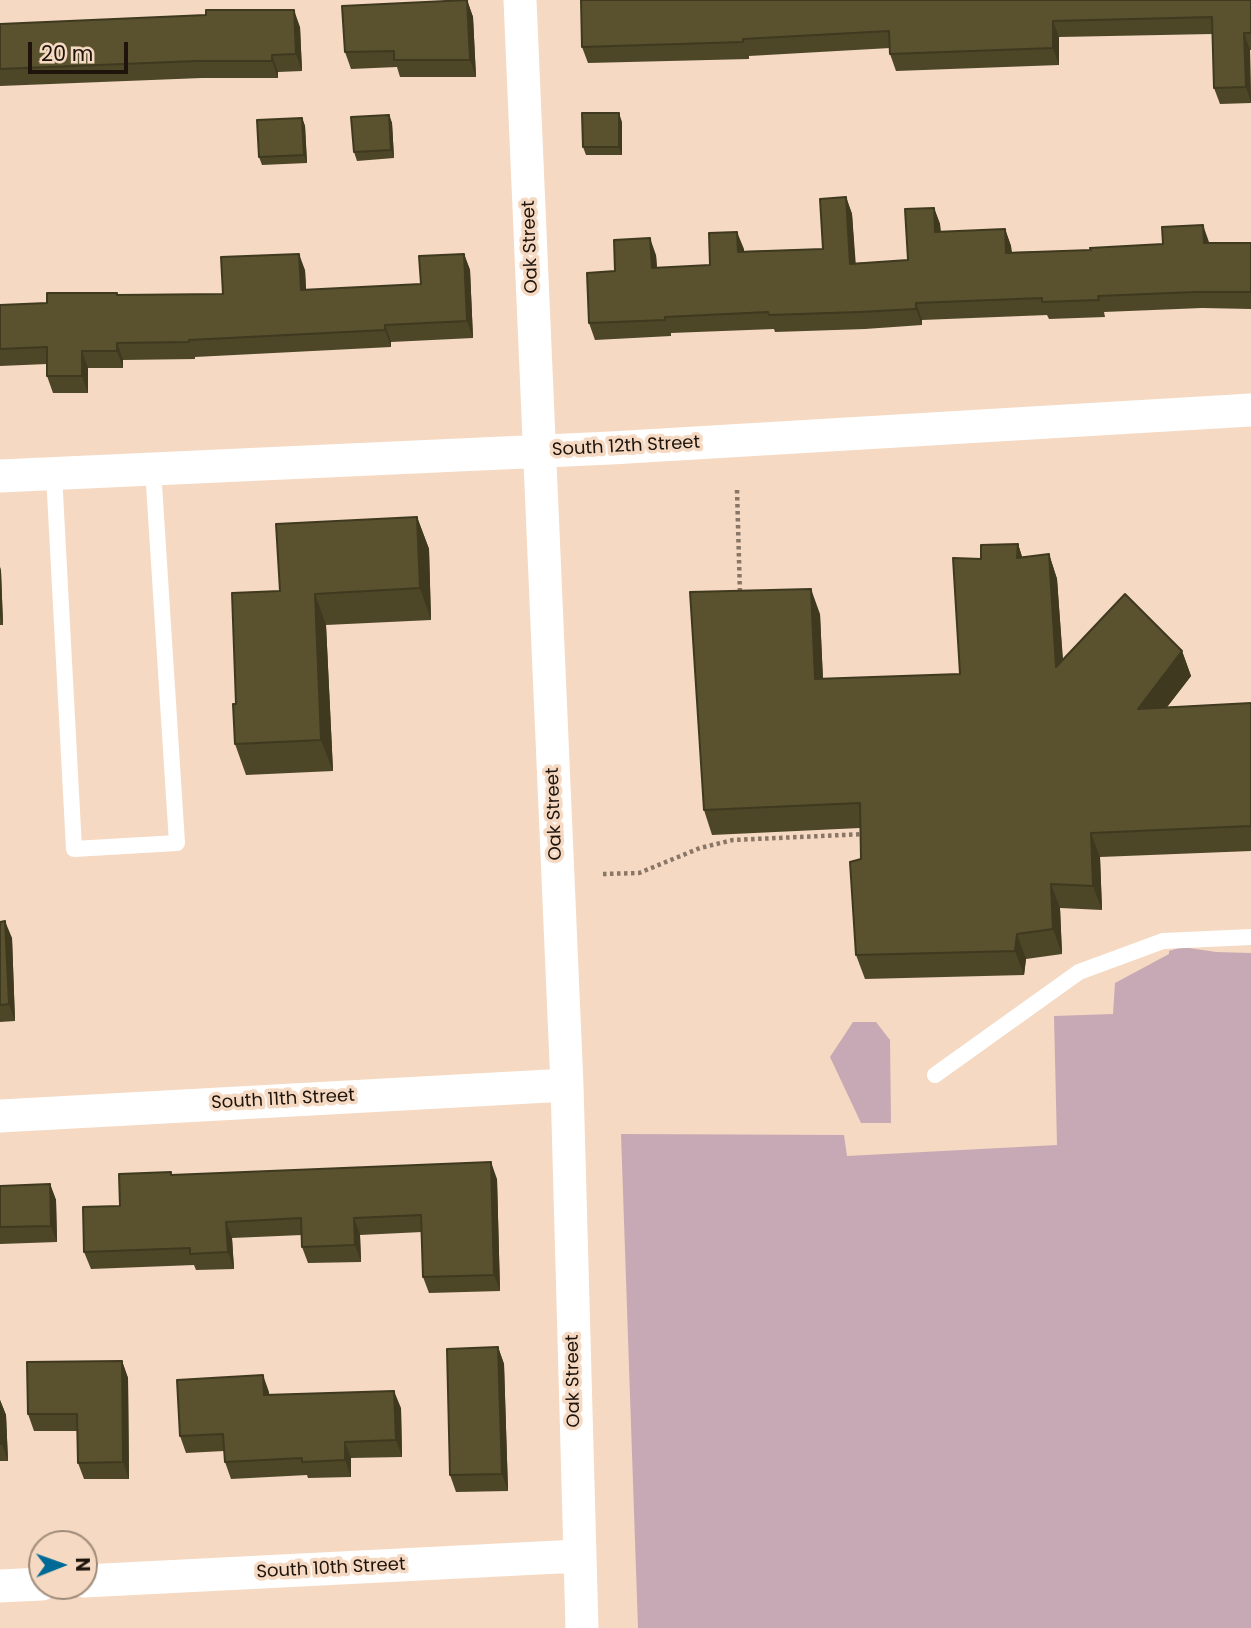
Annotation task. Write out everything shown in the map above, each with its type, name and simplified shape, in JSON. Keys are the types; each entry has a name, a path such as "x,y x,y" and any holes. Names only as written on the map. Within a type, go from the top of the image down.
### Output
{"street":[{"name":"Oak Street","path":"520,0 567,1085 582,1628"},
{"name":"South 12th Street","path":"0,476 539,451 1251,410"},
{"name":"South 11th Street","path":"0,1116 567,1085"},
{"name":"South 10th Street","path":"98,1580 578,1556"},
{"path":"0,1586 28,1585"}],"lane":[{"path":"54,474 74,849 177,843 152,469"},
{"path":"935,1075 1079,972 1163,941 1251,937"}],"path":[{"path":"737,490 741,602"},
{"path":"603,874 639,873 699,848 733,840 874,834"}],"shaded area":[{"path":"1182,947 1251,953 1251,1628 638,1628 621,1134 844,1135 847,1156 1057,1145 1054,1016 1113,1014 1115,983 1169,954 1169,951"},
{"path":"853,1022 876,1022 890,1040 891,1123 861,1123 830,1057"}],"building":[{"path":"467,0 470,60 394,60 394,51 345,52 342,6"},
{"path":"581,0 1251,0 1251,33 1244,33 1246,87 1214,88 1212,17 1053,21 1053,48 890,54 889,31 743,39 743,42 582,47"},
{"path":"206,10 294,10 296,54 272,55 272,61 196,61 0,69 0,24 206,15"},
{"path":"582,113 619,113 619,147 583,147"},
{"path":"389,115 391,150 354,152 351,117"},
{"path":"302,118 304,155 259,157 257,120"},
{"path":"846,197 850,264 908,260 905,209 934,208 935,232 1005,229 1006,253 1163,244 1162,227 1203,225 1204,243 1251,243 1251,292 1098,296 1099,300 1042,302 1042,298 916,303 916,309 769,315 768,312 589,323 587,273 615,271 614,240 650,238 652,268 710,265 709,233 737,232 738,252 823,249 820,199"},
{"path":"299,254 301,290 421,284 419,256 464,254 467,321 385,325 385,330 189,342 117,343 117,351 82,351 82,376 47,376 47,347 0,349 0,305 47,303 47,293 223,294 221,257"},
{"path":"417,517 420,588 315,594 321,740 235,744 232,593 280,591 276,524"},
{"path":"1018,544 1017,558 1049,554 1056,667 1125,594 1182,651 1138,709 1251,703 1251,826 1091,833 1093,886 1051,884 1053,929 1017,934 1015,951 856,955 850,862 861,859 860,803 704,810 690,592 811,589 815,679 960,674 953,558 981,559 981,545"},
{"path":"5,921 9,1004 0,1005 0,922"},
{"path":"491,1162 494,1275 423,1277 421,1215 354,1218 355,1245 302,1247 301,1218 226,1222 228,1252 190,1254 190,1248 84,1252 83,1207 120,1206 119,1174 171,1172 171,1175"},
{"path":"50,1184 51,1226 0,1227 0,1186"},
{"path":"498,1347 502,1474 450,1475 447,1349"},
{"path":"122,1361 123,1462 78,1463 77,1414 28,1414 27,1362"},
{"path":"263,1375 264,1395 394,1391 396,1440 345,1442 345,1460 302,1462 302,1458 225,1462 223,1434 180,1436 177,1380"},
{"path":"0,1408 2,1444 0,1444"}]}
